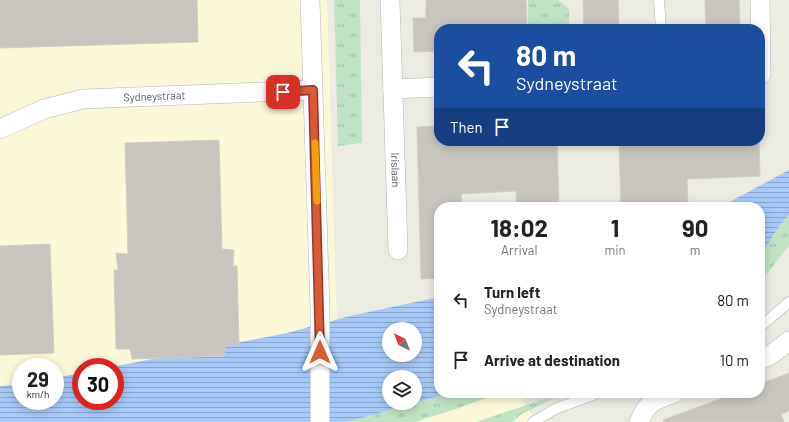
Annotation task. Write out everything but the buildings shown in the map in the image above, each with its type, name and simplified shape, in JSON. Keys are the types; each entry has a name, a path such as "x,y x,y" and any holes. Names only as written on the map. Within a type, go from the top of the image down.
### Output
{"street":[{"path":"310,0 320,310 320,422"},
{"name":"Irislaan","path":"390,0 398,250"},
{"path":"760,0 760,24"},
{"path":"393,89 434,87"},
{"name":"Sydneystraat","path":"0,129 44,109 83,99 313,90"},
{"path":"765,357 789,341"},
{"path":"639,422 645,409 652,402 662,398"}],"lane":[{"path":"660,0 660,24"},
{"path":"765,322 789,302"},
{"path":"532,422 555,408 584,398"}],"shaded area":[{"path":"0,0 327,0 338,359 382,356 382,362 419,362 434,385 434,398 521,398 536,422 0,422"}],"green space":[{"path":"334,0 360,0 362,143 338,146"},
{"path":"528,0 558,0 569,9 569,24 528,24"},
{"path":"789,215 789,245 765,276 765,248 780,225"},
{"path":"434,398 486,398 456,409 415,422 347,422 390,410 422,410 422,401"},
{"path":"547,398 555,398 520,415 513,422 476,422"}],"water":[{"path":"789,170 789,215 780,225 765,248 765,202 729,202"},
{"path":"434,298 434,398 422,401 422,370 382,370 382,410 390,410 347,422 0,422 0,386 12,385 12,410 64,410 64,376 72,375 72,410 124,410 124,364 287,333 350,316"}],"slow traffic":[{"path":"315,143 317,201"}],"route":[{"path":"283,92 313,90 320,294 320,352"}]}
